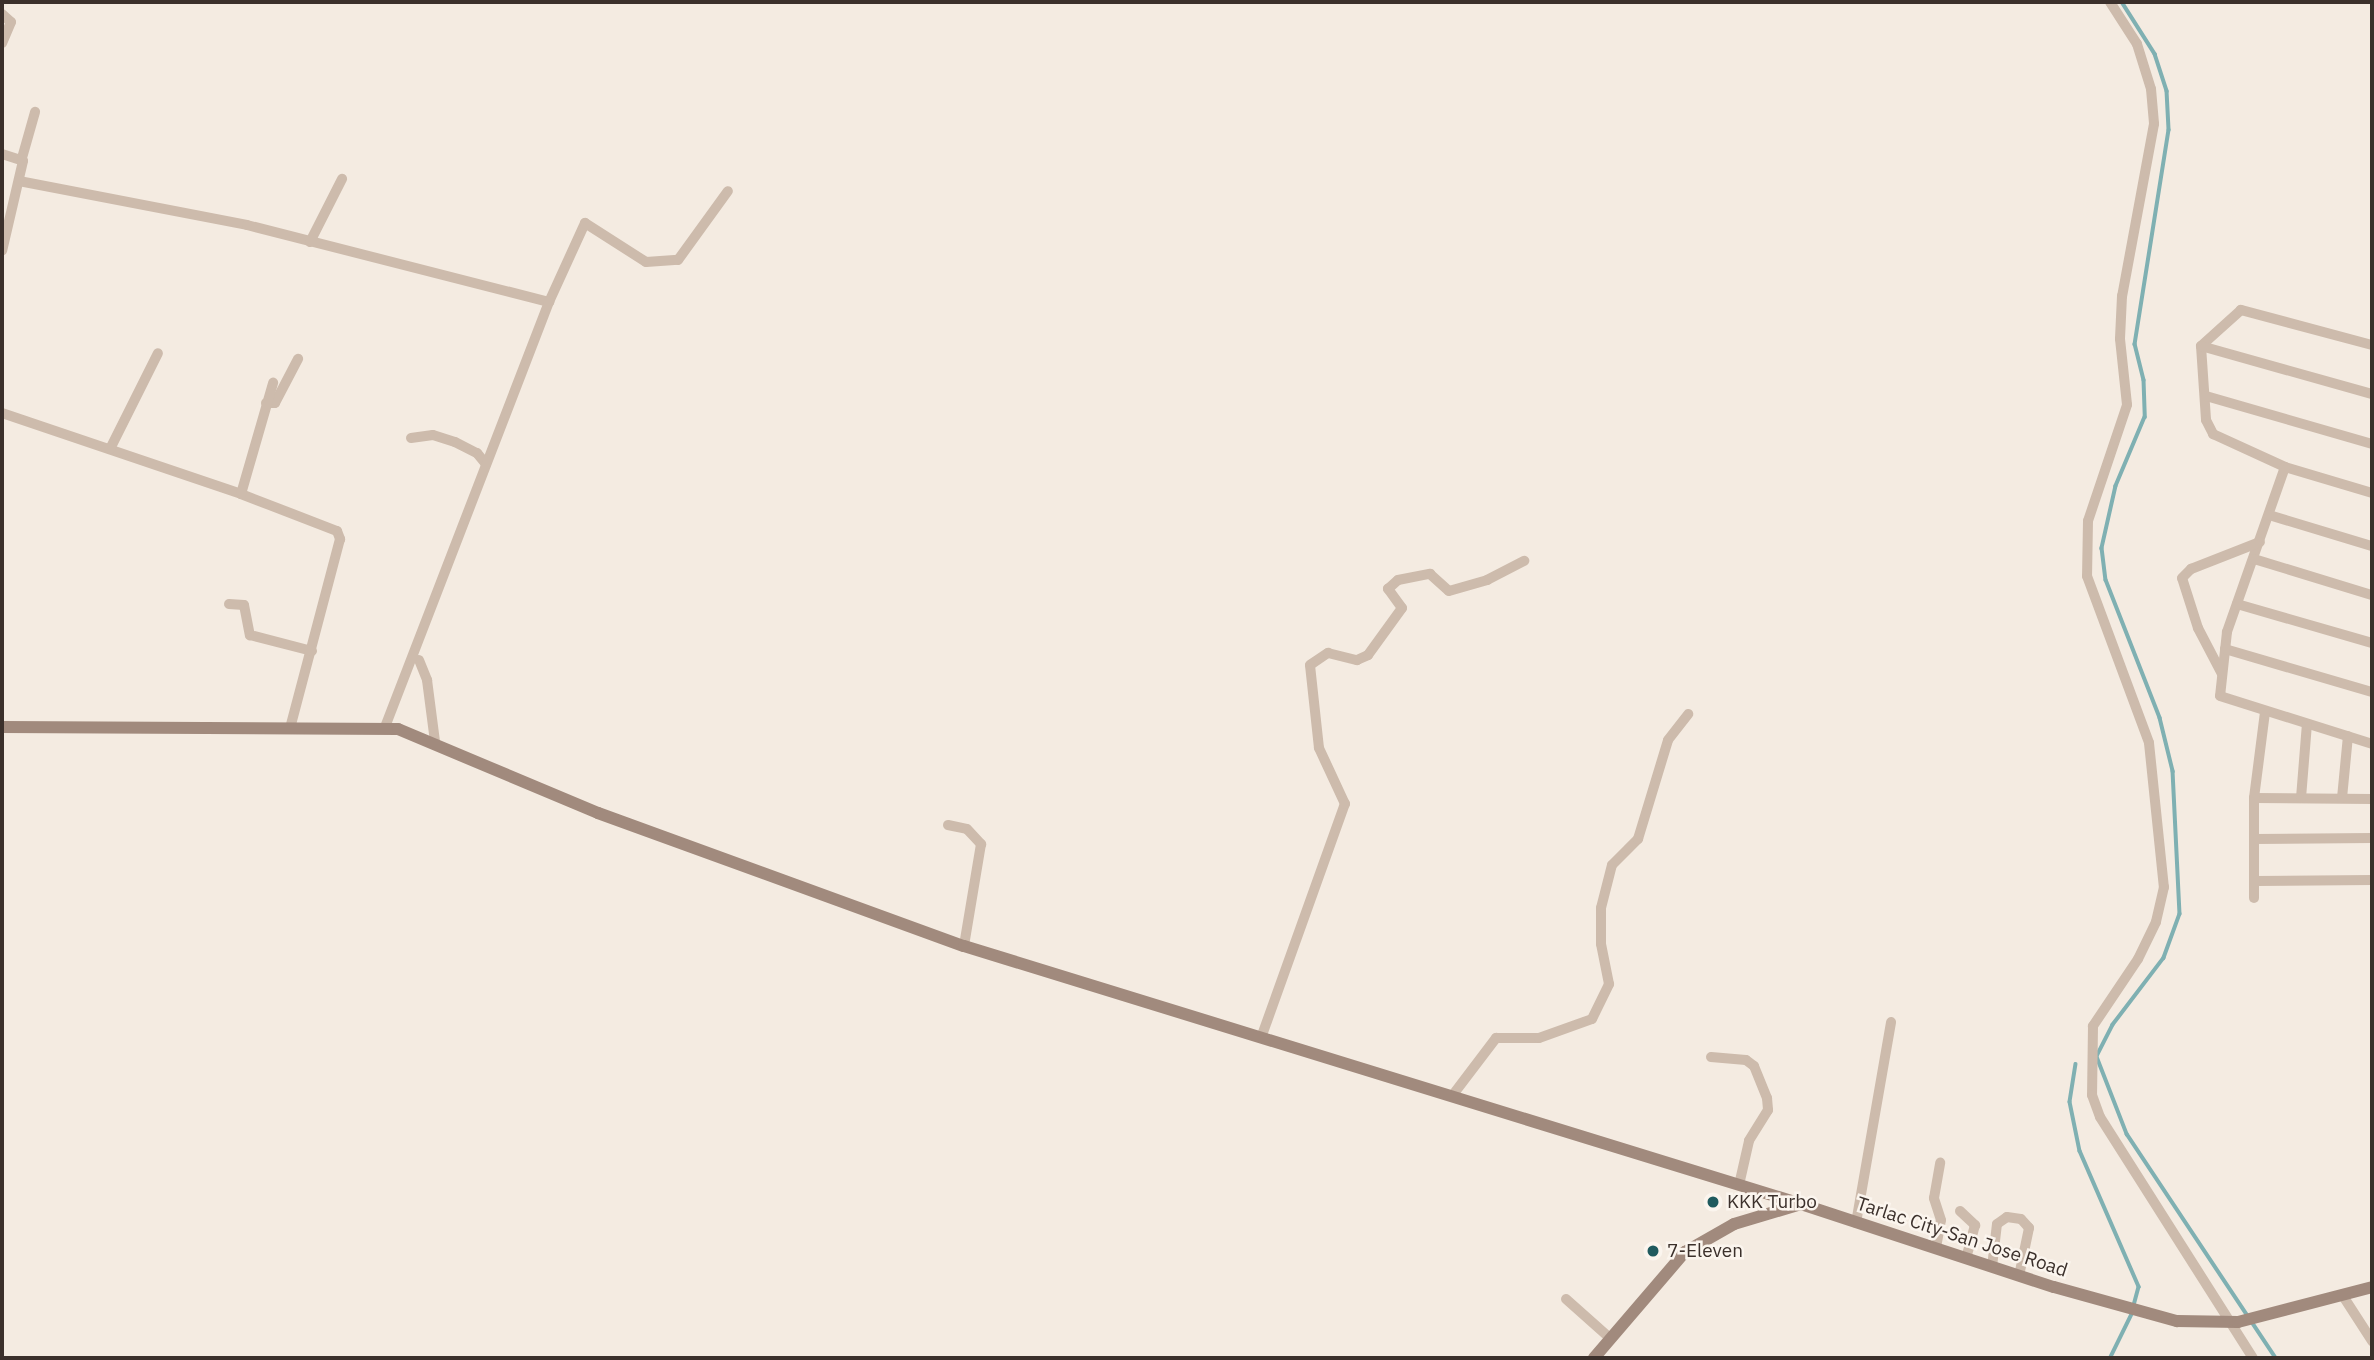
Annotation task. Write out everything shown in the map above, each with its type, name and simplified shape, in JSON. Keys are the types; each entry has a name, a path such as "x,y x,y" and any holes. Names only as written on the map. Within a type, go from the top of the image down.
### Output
{"street":[{"path":"2110,2 2137,44 2151,89 2154,124 2122,296 2120,339 2127,404 2088,521 2087,576 2150,743 2164,887 2156,922 2137,959 2093,1026 2092,1095 2100,1117 2185,1246 2253,1358"},
{"path":"2,14 11,22 2,43"},
{"path":"2,251 35,112"},
{"path":"2,153 22,158"},
{"path":"310,242 342,179"},
{"path":"19,181 183,211 550,302"},
{"path":"385,727 485,463 585,223 646,262 678,260 728,191"},
{"path":"2201,346 2242,310 2372,345"},
{"path":"2201,346 2372,394"},
{"path":"2201,346 2206,420 2213,434 2286,467 2372,493"},
{"path":"110,449 158,353"},
{"path":"267,403 275,403 298,359"},
{"path":"241,494 273,383"},
{"path":"2206,396 2372,444"},
{"path":"2,413 241,494 337,531 340,540 292,725"},
{"path":"411,438 433,435 455,442 477,453 485,463"},
{"path":"2286,467 2237,604 2225,649 2222,698 2372,744"},
{"path":"2269,515 2372,546"},
{"path":"2222,674 2198,628 2182,578 2191,569 2260,542"},
{"path":"2254,559 2372,595"},
{"path":"1261,1038 1345,804 1319,748 1310,665 1328,653 1357,660 1368,655 1402,608 1388,589 1398,580 1430,574 1449,591 1487,580 1524,561"},
{"path":"229,604 244,605 250,635 312,651"},
{"path":"2237,604 2372,643"},
{"path":"2225,649 2372,692"},
{"path":"419,660 427,680 435,742"},
{"path":"2254,898 2254,797 2265,712"},
{"path":"1452,1096 1496,1038 1539,1038 1591,1019 1609,984 1601,944 1601,908 1612,865 1638,839 1668,740 1688,714"},
{"path":"2301,798 2307,724"},
{"name":"Tarlac City-San Jose Road","path":"2,727 100,731 292,725 385,727 435,742 598,813 964,946 1801,1204 2114,1305 2209,1325 2270,1314 2372,1287"},
{"path":"2342,798 2348,737"},
{"path":"2254,797 2372,799"},
{"path":"948,825 967,829 981,844 964,946"},
{"path":"2254,839 2372,838"},
{"path":"2256,881 2372,880"},
{"path":"1856,1223 1891,1022"},
{"path":"1711,1057 1746,1060 1754,1066 1767,1098 1768,1110 1749,1141 1739,1185"},
{"path":"1936,1248 1941,1220 1934,1198 1940,1163"},
{"path":"1594,1358 1658,1280 1709,1235 1801,1204"},
{"path":"1960,1211 1975,1225 1966,1258"},
{"path":"1992,1266 1997,1224 2007,1217 2021,1219 2029,1228 2019,1276"},
{"path":"2343,1296 2372,1341"},
{"path":"1566,1298 1610,1339"}],"waterway":[{"path":"2122,2 2155,54 2167,91 2169,130 2135,344 2144,380 2145,417 2116,486 2102,548 2106,580 2160,718 2173,771 2180,914 2164,958 2113,1025 2097,1057 2127,1134 2248,1316"},
{"path":"2076,1064 2070,1102 2080,1151 2139,1287 2134,1306"},
{"path":"2110,1358 2132,1313"},
{"path":"2252,1322 2276,1358"}],"place":[{"name":"KKK Turbo","path":"1713,1202"},
{"name":"7-Eleven","path":"1653,1251"}]}
